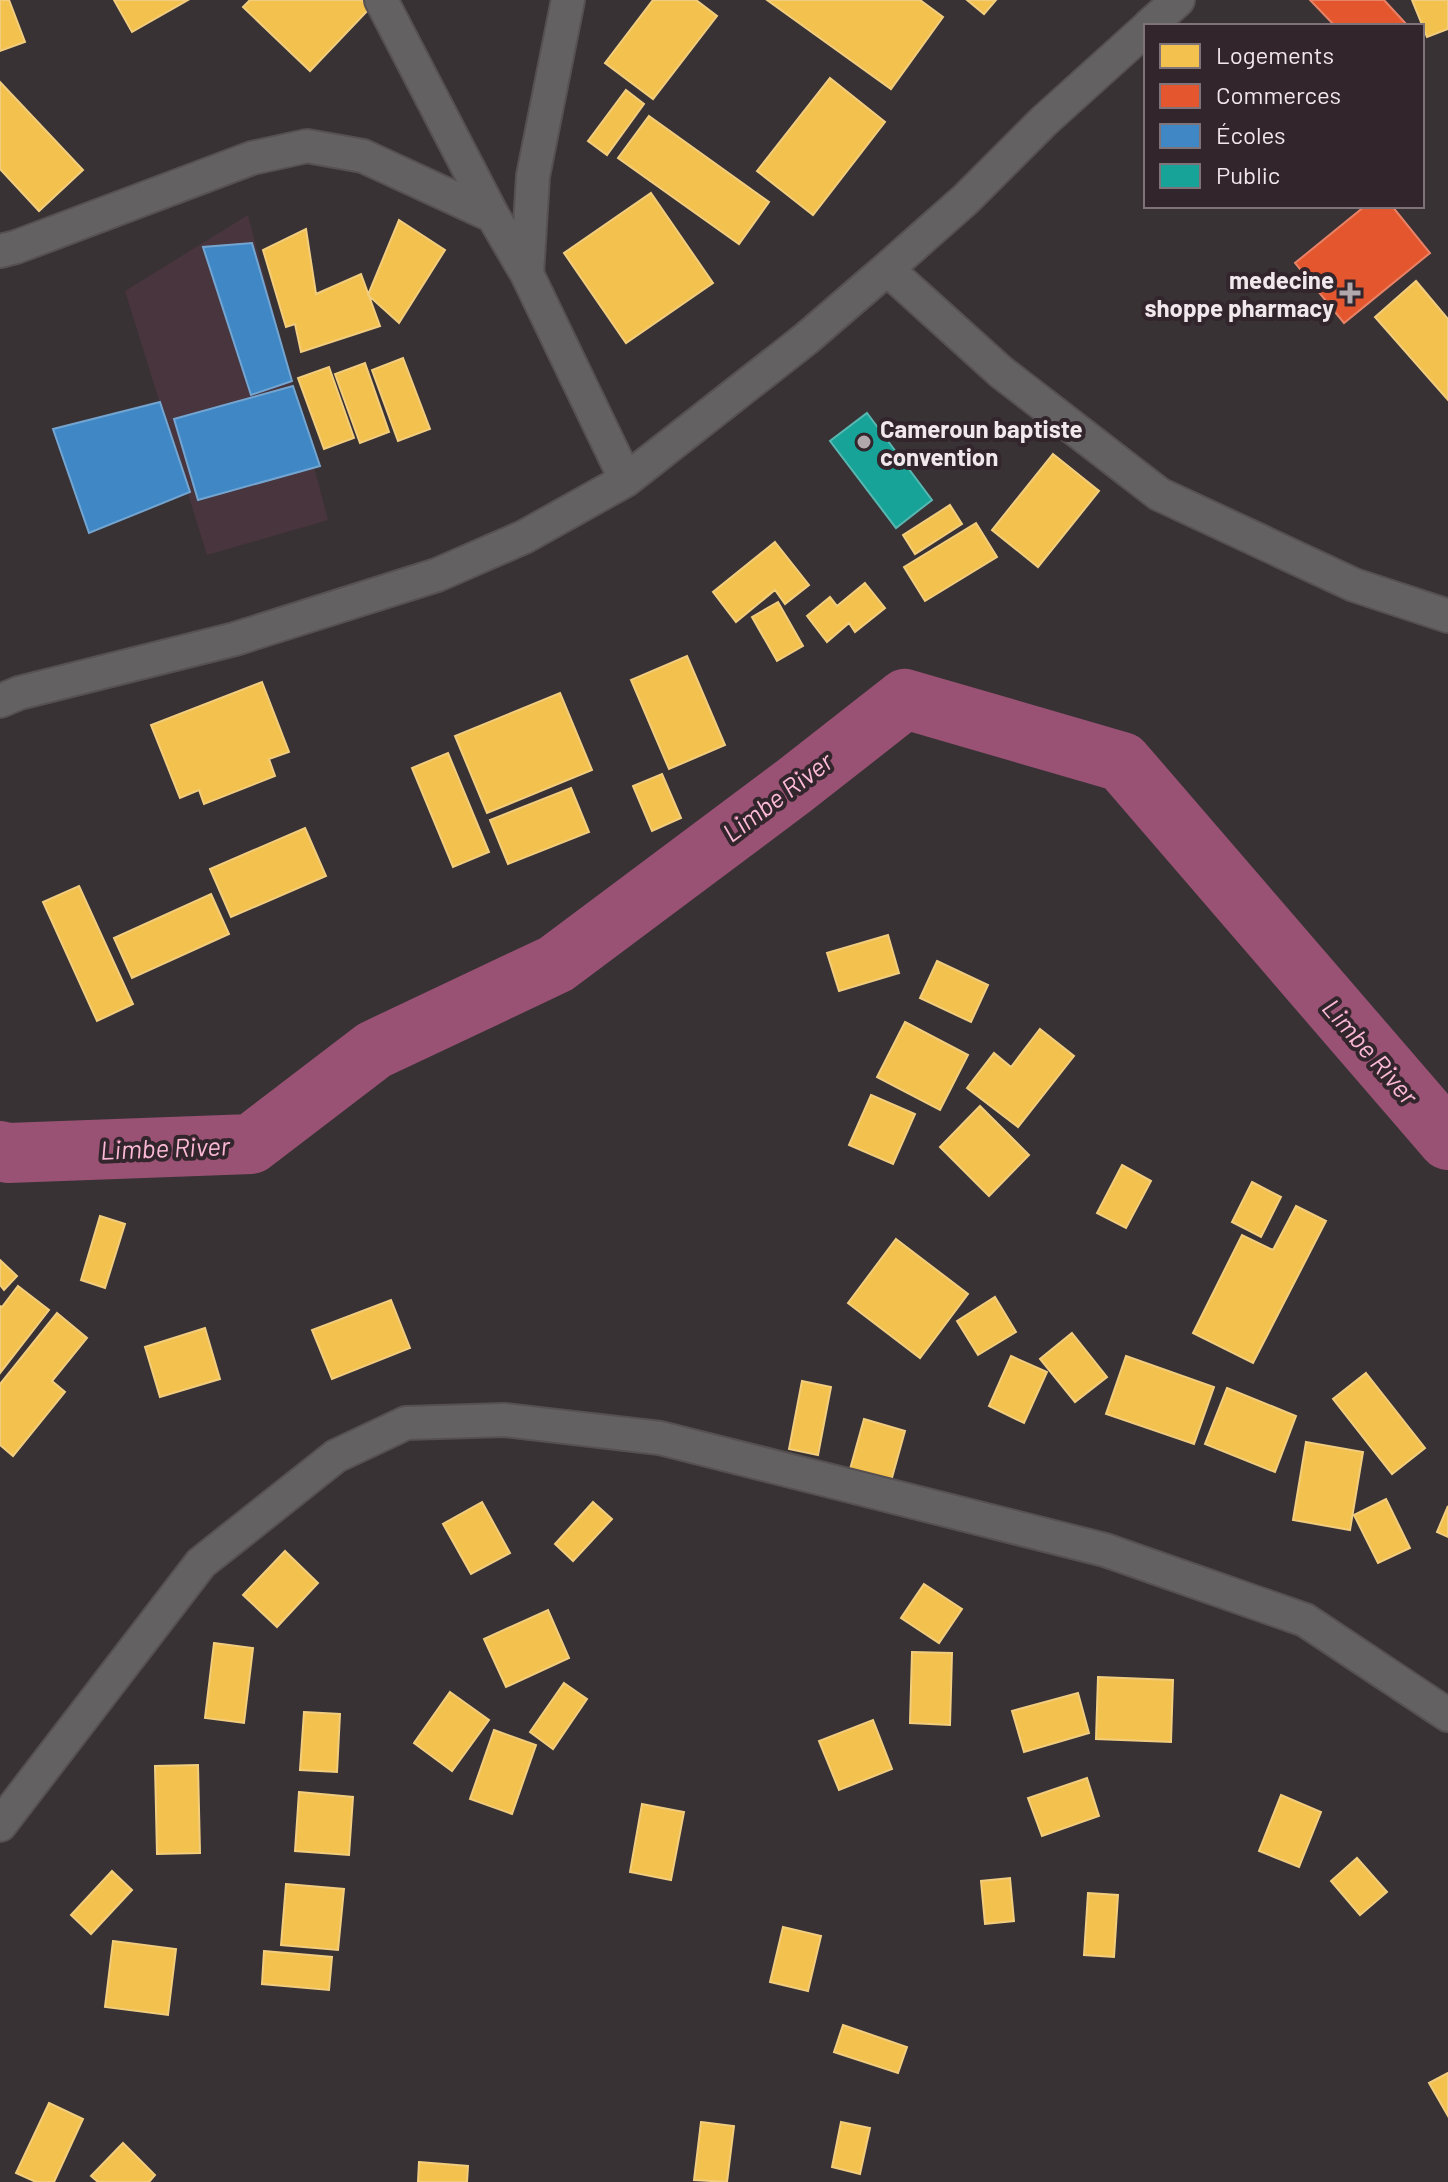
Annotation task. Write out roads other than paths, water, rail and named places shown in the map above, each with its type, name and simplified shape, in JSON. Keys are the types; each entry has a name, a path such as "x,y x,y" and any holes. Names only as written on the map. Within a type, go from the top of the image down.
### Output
{"street":[{"path":"381,0 493,216 527,274 626,480"},
{"path":"527,274 533,176 568,0"},
{"path":"1151,24 1178,0"},
{"path":"0,701 19,693 235,639 437,575 524,537 626,480 807,338 887,269 966,199 1044,121 1144,31"},
{"path":"0,251 252,158 307,146 363,156 493,216"},
{"path":"887,269 1001,372 1159,494 1354,585 1448,616"},
{"path":"0,1825 201,1563 336,1456 406,1423 504,1420 660,1438 1105,1550 1305,1620 1448,1715"}],"waterway":[{"name":"Limbe River","path":"0,1151 251,1144 374,1050 556,964 905,699 1122,762 1448,1140"}],"place":[{"name":"medecine shoppe pharmacy","path":"1350,293"},
{"name":"Cameroun baptiste convention","path":"864,442"}]}
